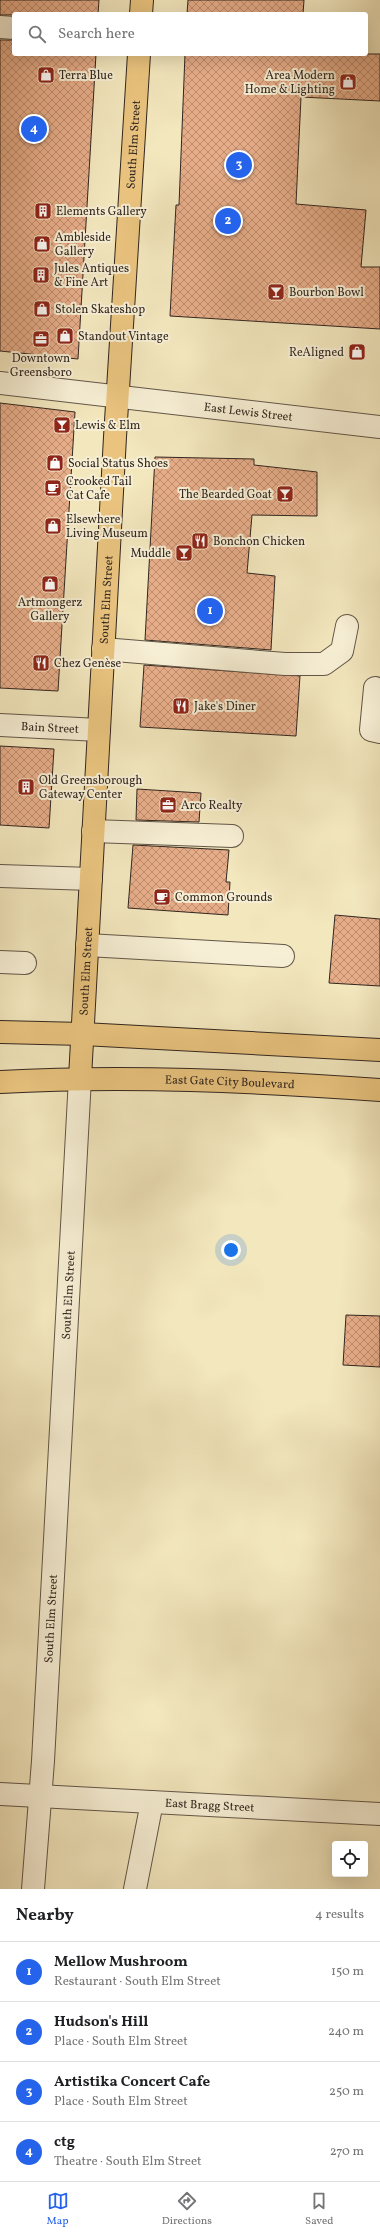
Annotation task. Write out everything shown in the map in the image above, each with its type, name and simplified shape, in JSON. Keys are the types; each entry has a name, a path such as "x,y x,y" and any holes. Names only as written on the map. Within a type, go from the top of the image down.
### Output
{"main road":[{"path":"142,0 142,12"},
{"name":"South Elm Street","path":"80,1078 117,398 139,56"},
{"path":"0,1032 83,1034 380,1050"},
{"name":"East Gate City Boulevard","path":"0,1082 80,1078 275,1082 380,1090"}],"street":[{"path":"0,27 12,28"},
{"name":"East Lewis Street","path":"0,383 117,398 380,427"},
{"path":"103,649 285,664 324,664 342,650 347,626"},
{"path":"375,688 371,730 380,732"},
{"name":"Bain Street","path":"0,724 99,730"},
{"path":"93,831 232,836"},
{"path":"0,876 91,879"},
{"path":"87,945 283,956"},
{"path":"0,962 25,962"},
{"name":"South Elm Street","path":"33,1889 40,1796 80,1078"},
{"name":"East Bragg Street","path":"0,1794 380,1814"},
{"path":"135,1889 152,1802"}],"building":[{"path":"0,0 99,0 98,12 12,12 12,15 0,15"},
{"path":"188,0 304,0 303,12 187,12"},
{"path":"0,40 12,40 12,56 96,56 78,359 0,351"},
{"path":"368,54 380,54 380,101 301,97 296,204 366,210 361,267 380,267 380,329 170,316 176,205 179,205 185,56 368,56"},
{"path":"0,403 75,412 58,691 0,688"},
{"path":"155,457 254,459 254,465 317,472 317,516 252,515 247,573 275,576 271,650 145,640"},
{"path":"144,665 300,676 296,736 140,727"},
{"name":"Old Greensborough Gateway Center","path":"0,746 54,749 49,828 0,825"},
{"name":"Arco Realty","path":"137,789 201,793 199,822 136,820"},
{"path":"133,845 229,850 226,882 230,882 228,915 128,908"},
{"path":"335,915 380,919 380,986 329,983"},
{"path":"346,1315 380,1316 380,1367 343,1365"}],"place":[{"name":"Terra Blue","path":"46,75"},
{"name":"Area Modern Home & Lighting","path":"348,82"},
{"name":"ctg","path":"34,129"},
{"name":"Artistika Concert Cafe","path":"239,165"},
{"name":"Elements Gallery","path":"43,211"},
{"name":"Hudson's Hill","path":"228,221"},
{"name":"Ambleside Gallery","path":"42,244"},
{"name":"Jules Antiques & Fine Art","path":"41,275"},
{"name":"Bourbon Bowl","path":"276,292"},
{"name":"Stolen Skateshop","path":"42,309"},
{"name":"Standout Vintage","path":"65,336"},
{"name":"Downtown Greensboro","path":"41,339"},
{"name":"ReAligned","path":"357,352"},
{"name":"Lewis & Elm","path":"62,425"},
{"name":"Social Status Shoes","path":"55,463"},
{"name":"Crooked Tail Cat Cafe","path":"53,488"},
{"name":"The Bearded Goat","path":"285,494"},
{"name":"Elsewhere Living Museum","path":"53,526"},
{"name":"Bonchon Chicken","path":"200,541"},
{"name":"Muddle","path":"184,553"},
{"name":"Artmongerz Gallery","path":"50,584"},
{"name":"Mellow Mushroom","path":"210,611"},
{"name":"Chez Genèse","path":"41,663"},
{"name":"Jake's Diner","path":"181,706"},
{"name":"Old Greensborough Gateway Center","path":"26,787"},
{"name":"Arco Realty","path":"168,805"},
{"name":"Common Grounds","path":"162,897"}]}
